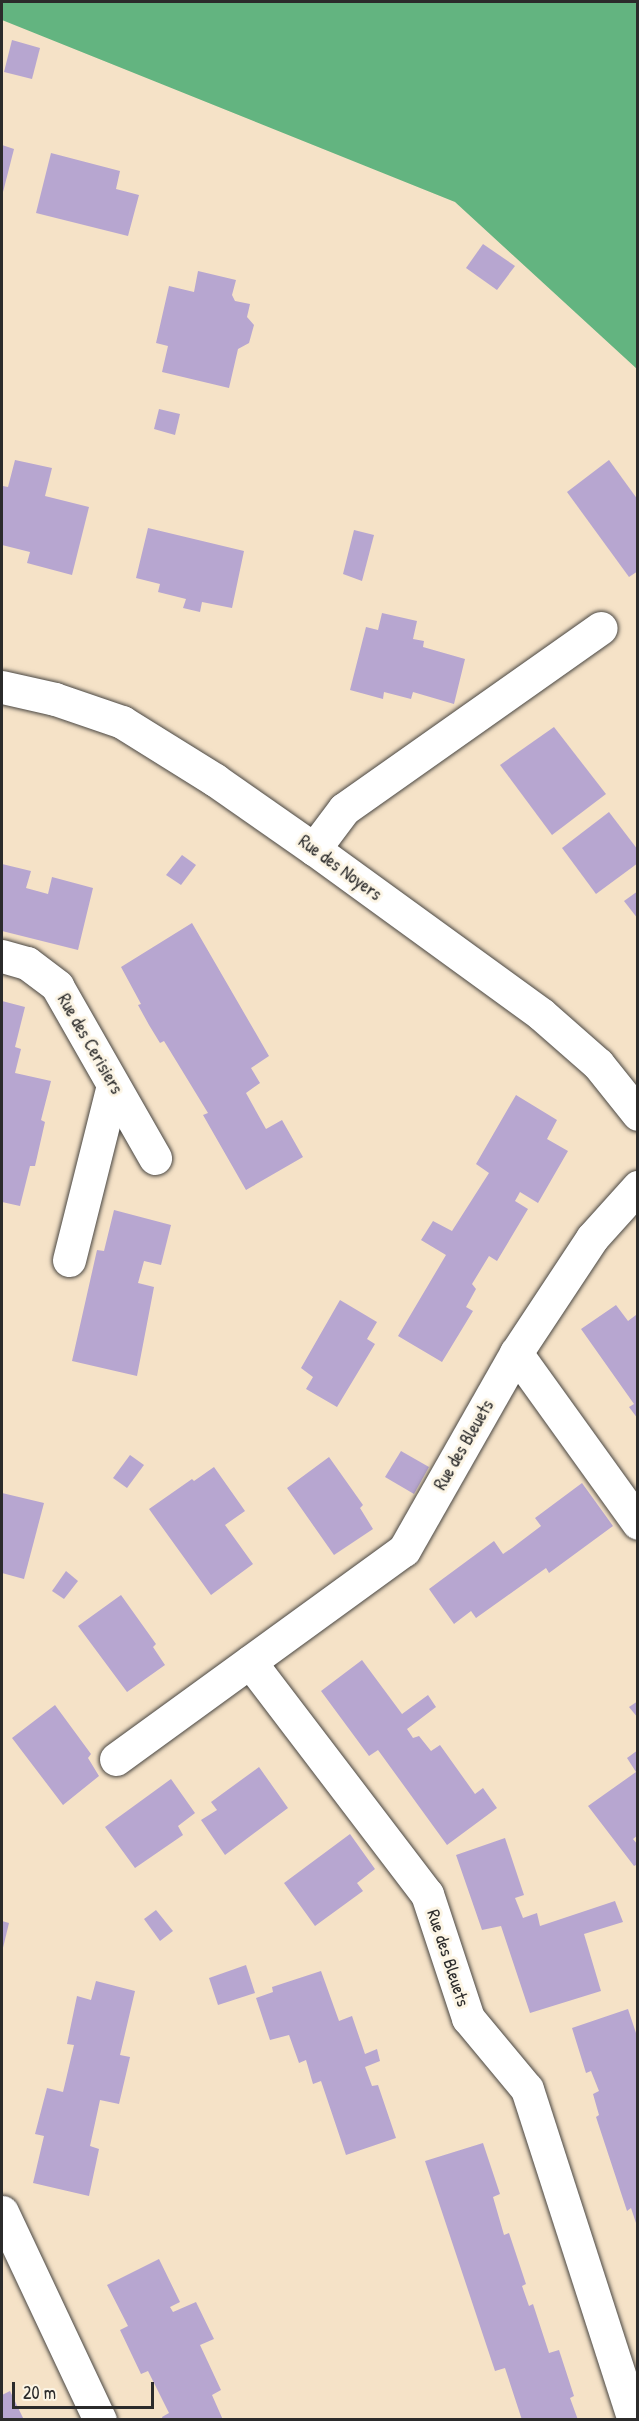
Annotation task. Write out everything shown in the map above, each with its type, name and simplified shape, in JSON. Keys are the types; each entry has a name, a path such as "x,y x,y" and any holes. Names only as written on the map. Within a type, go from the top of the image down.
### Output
{"street":[{"path":"314,849 344,810 601,628"},
{"name":"Rue des Noyers","path":"2,687 55,699 122,722 215,780 541,1014 598,1064 638,1114"},
{"name":"Rue des Cerisiers","path":"2,956 27,963 57,986 154,1158"},
{"path":"69,1260 113,1085"},
{"name":"Rue des Bleuets","path":"116,1759 404,1550 516,1353 592,1238 638,1187"},
{"path":"516,1353 638,1523"},
{"name":"Rue des Bleuets","path":"250,1662 427,1894 468,2018 527,2090 634,2420"},
{"path":"2,2212 100,2420"}],"green space":[{"path":"2,2 637,2 637,369 455,202 2,20"}],"building":[{"path":"12,40 40,48 32,79 4,72"},
{"path":"2,145 14,149 2,196"},
{"path":"51,153 120,171 116,189 139,195 128,236 36,213"},
{"path":"483,244 515,266 497,290 466,268"},
{"path":"198,271 236,280 232,295 235,301 250,304 247,317 254,325 249,343 238,349 229,388 162,372 168,346 156,343 169,286 194,292"},
{"path":"159,409 180,414 175,435 154,429"},
{"path":"15,460 52,468 45,496 89,507 72,575 27,563 30,552 2,545 3,486 8,487"},
{"path":"609,460 638,500 638,571 629,577 567,492"},
{"path":"148,528 244,551 232,608 202,602 200,612 183,608 186,599 158,592 160,584 136,578"},
{"path":"354,530 374,535 362,581 343,574"},
{"path":"382,613 417,621 413,639 424,641 423,647 465,659 454,704 413,692 411,699 384,692 383,699 350,690 366,627 378,630"},
{"path":"554,727 606,794 552,835 500,765"},
{"path":"609,812 638,850 638,863 596,894 562,848"},
{"path":"182,855 196,865 181,885 166,875"},
{"path":"2,864 31,871 26,888 48,894 52,877 93,888 78,950 2,931"},
{"path":"638,891 638,919 624,901"},
{"path":"192,923 269,1056 251,1068 260,1083 246,1093 266,1129 282,1120 303,1157 246,1190 203,1115 208,1113 164,1041 160,1043 149,1025 138,1005 141,1004 121,967"},
{"path":"2,1001 25,1007 15,1047 21,1049 15,1073 51,1081 41,1120 45,1122 35,1166 30,1166 20,1206 2,1202"},
{"path":"516,1095 557,1120 547,1139 568,1151 538,1203 520,1192 515,1201 528,1209 497,1261 489,1256 472,1284 476,1289 466,1307 473,1311 442,1362 398,1336 446,1255 421,1240 433,1221 452,1231 489,1173 476,1164"},
{"path":"114,1210 171,1225 161,1265 144,1261 138,1283 154,1287 137,1376 72,1361 97,1250 104,1251"},
{"path":"340,1300 377,1322 367,1339 375,1344 337,1407 306,1389 313,1377 301,1368"},
{"path":"616,1305 628,1321 636,1315 638,1318 638,1419 629,1407 634,1404 581,1329"},
{"path":"401,1451 429,1467 414,1494 385,1477"},
{"path":"130,1455 144,1465 127,1488 113,1478"},
{"path":"329,1457 363,1505 360,1508 373,1529 334,1555 287,1488"},
{"path":"214,1467 245,1511 225,1525 253,1564 211,1595 149,1509 192,1479 194,1481"},
{"path":"582,1483 613,1526 549,1573 546,1568 476,1618 471,1611 454,1624 429,1589 494,1541 503,1554 512,1548 541,1526 535,1518"},
{"path":"2,1493 44,1503 24,1579 2,1573"},
{"path":"66,1571 78,1581 64,1599 52,1591"},
{"path":"121,1595 156,1644 153,1647 165,1665 127,1692 78,1626"},
{"path":"362,1660 402,1714 428,1695 436,1707 407,1729 413,1738 419,1736 431,1751 440,1745 475,1794 483,1788 497,1808 447,1845 378,1750 369,1756 321,1691"},
{"path":"638,1701 638,1718 629,1707"},
{"path":"55,1705 91,1754 88,1758 99,1776 63,1805 12,1738"},
{"path":"638,1750 638,1835 633,1839 638,1845 638,1864 634,1866 588,1806 636,1772 627,1758"},
{"path":"259,1767 288,1808 225,1855 201,1820 217,1810 211,1802"},
{"path":"171,1779 195,1813 178,1826 183,1835 135,1868 105,1827"},
{"path":"350,1834 375,1869 357,1883 363,1891 315,1926 284,1883"},
{"path":"505,1838 524,1895 515,1898 523,1918 537,1913 540,1926 615,1901 623,1922 584,1934 601,1991 530,2013 501,1926 482,1930 456,1855"},
{"path":"156,1910 173,1931 160,1941 144,1919"},
{"path":"2,1921 9,1923 2,1952"},
{"path":"246,1965 255,1993 218,2005 209,1978"},
{"path":"321,1971 339,2021 352,2016 365,2054 377,2049 380,2061 365,2067 372,2086 378,2085 396,2138 346,2155 321,2081 313,2084 306,2060 299,2063 289,2035 270,2040 256,1998 273,1992 272,1987"},
{"path":"96,1981 135,1991 120,2055 130,2057 119,2104 100,2100 90,2146 99,2149 89,2196 33,2183 44,2136 35,2134 47,2088 63,2092 74,2045 67,2044 77,1996 91,2000"},
{"path":"628,2009 638,2039 637,2226 631,2208 627,2211 596,2117 599,2115 593,2094 599,2091 591,2071 586,2073 572,2028"},
{"path":"483,2143 500,2194 493,2197 504,2235 509,2233 526,2284 522,2286 529,2306 533,2304 549,2353 559,2350 574,2396 570,2398 578,2420 522,2420 505,2368 495,2371 425,2161"},
{"path":"159,2259 180,2302 170,2307 173,2312 196,2302 214,2339 200,2345 221,2390 212,2395 223,2420 163,2420 162,2417 169,2413 148,2371 141,2374 120,2330 128,2326 107,2285"},
{"path":"10,2391 24,2420 2,2420 2,2395"}]}
